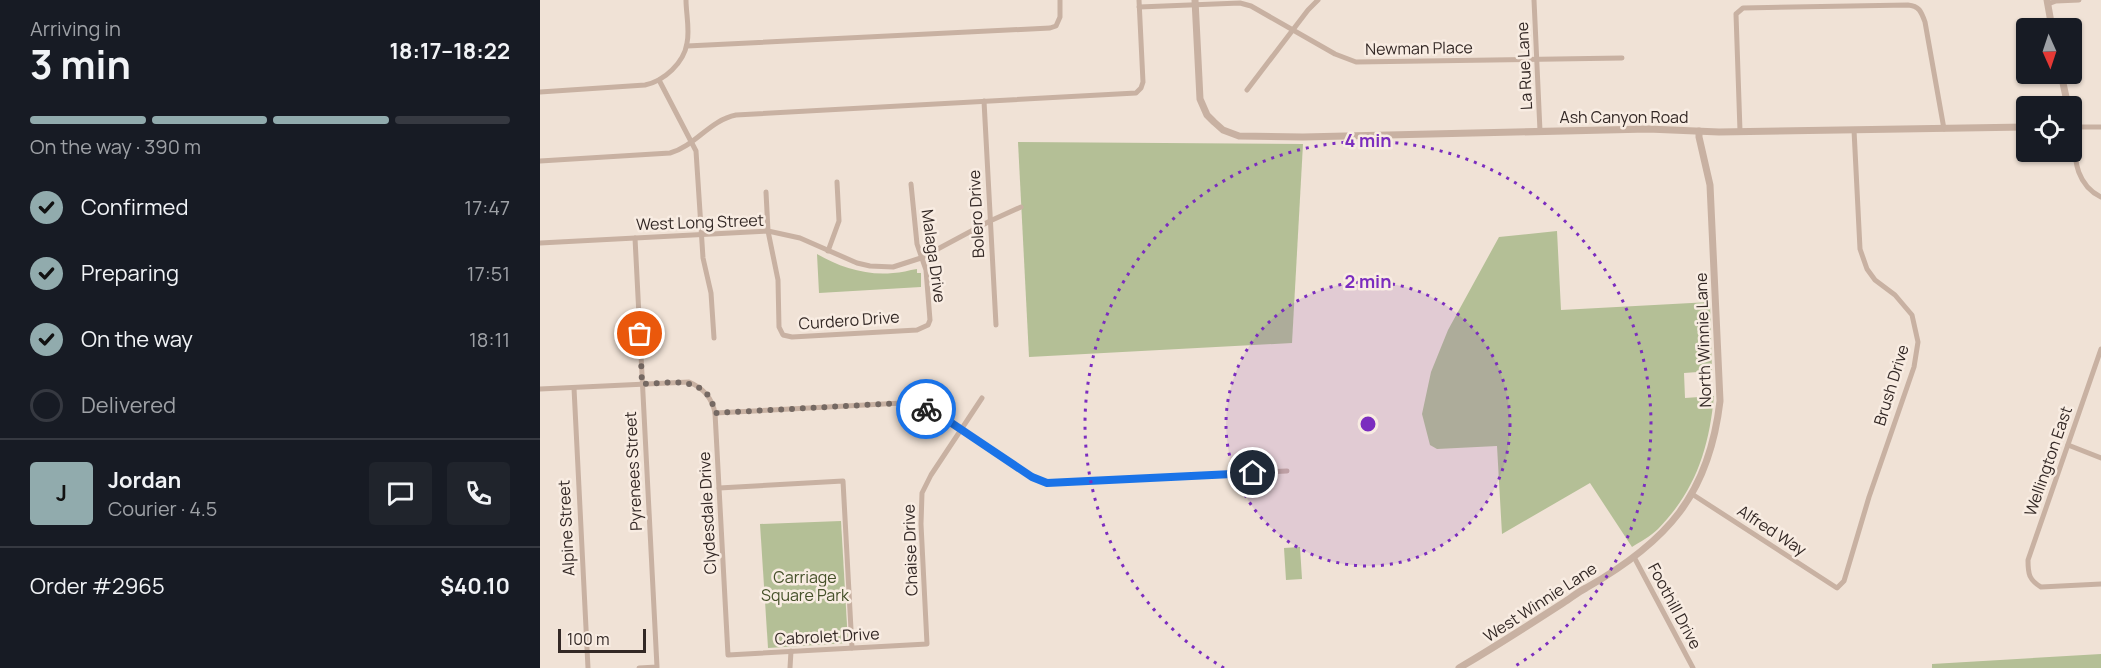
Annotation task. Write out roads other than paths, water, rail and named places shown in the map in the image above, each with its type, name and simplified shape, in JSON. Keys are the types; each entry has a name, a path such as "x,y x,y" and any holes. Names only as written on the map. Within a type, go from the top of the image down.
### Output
{"street":[{"path":"540,92 645,85 659,80 677,64 687,46 686,0"},
{"path":"687,46 1050,28 1056,26 1060,21 1060,0"},
{"path":"540,161 663,155 680,150 720,121 736,115 1132,94 1139,91 1143,82 1139,0"},
{"path":"1247,90 1318,0"},
{"name":"La Rue Lane","path":"1533,0 1540,131"},
{"path":"2050,18 2047,2 2079,0"},
{"name":"Newman Place","path":"1139,7 1196,2 1251,6 1335,54 1356,62 1622,58"},
{"name":"Ash Canyon Road","path":"1196,2 1198,93 1207,114 1223,130 1239,136 1648,129 1740,131 2016,127"},
{"path":"1740,131 1736,44 1736,14 1738,11 1743,8 1908,4 1920,9 1925,22 1944,129"},
{"path":"659,80 693,142 698,161 703,258 711,293 714,338"},
{"name":"Bolero Drive","path":"984,102 996,325"},
{"path":"2082,126 2101,127"},
{"name":"Brush Drive","path":"1837,588 1844,581 1869,497 1914,367 1918,342 1912,315 1895,295 1875,280 1868,270 1860,249 1854,130"},
{"name":"North Winnie Lane","path":"1634,557 1671,524 1692,495 1711,452 1717,428 1720,401 1710,185 1699,131"},
{"path":"2077,162 2079,176 2085,186 2101,197"},
{"path":"828,251 838,221 837,182"},
{"name":"Malaga Drive","path":"911,184 917,244 926,270 930,320 928,325 922,329"},
{"path":"766,192 768,231"},
{"name":"West Long Street","path":"540,243 768,231 789,234 850,261 870,266 893,267 921,258 1021,207"},
{"name":"Curdero Drive","path":"768,231 778,280 780,330 787,337 922,329"},
{"name":"Pyrenees Street","path":"635,238 657,667"},
{"name":"Wellington East","path":"2101,349 2028,560 2028,571 2033,582 2047,588 2101,584"},
{"path":"540,389 689,382 708,395 715,413 915,404 932,411 1032,477 1047,483 1287,471"},
{"name":"Alpine Street","path":"574,388 588,668"},
{"name":"Chaise Drive","path":"927,644 921,524 922,494 931,475 982,398"},
{"name":"Clydesdale Drive","path":"715,413 728,655"},
{"path":"2068,445 2101,458"},
{"path":"719,488 843,482 852,648"},
{"name":"Alfred Way","path":"1692,495 1837,588"},
{"name":"West Winnie Lane","path":"1459,668 1634,557"},
{"name":"Foothill Drive","path":"1634,557 1693,668"},
{"name":"Cabrolet Drive","path":"728,655 927,644"},
{"path":"790,668 791,651"},
{"path":"639,668 657,667"}],"park label":[{"name":"Carriage Square Park","path":"805,586"}]}
